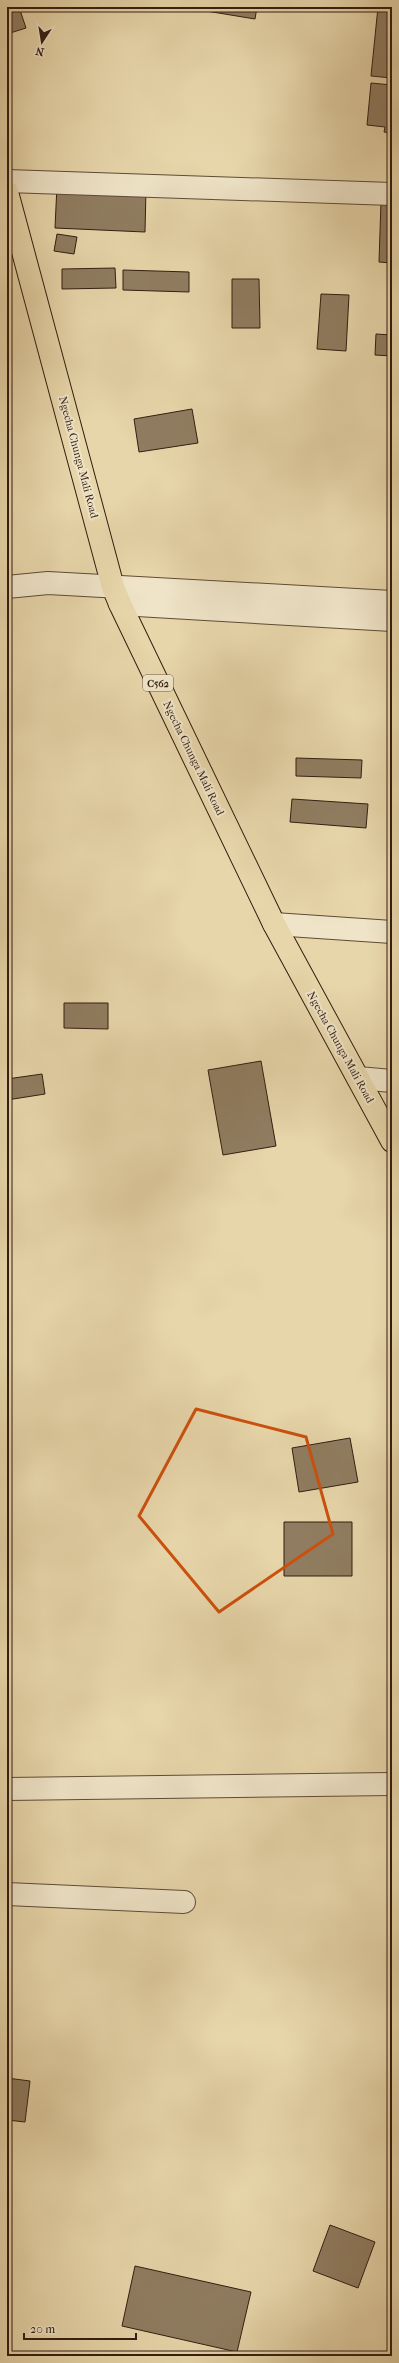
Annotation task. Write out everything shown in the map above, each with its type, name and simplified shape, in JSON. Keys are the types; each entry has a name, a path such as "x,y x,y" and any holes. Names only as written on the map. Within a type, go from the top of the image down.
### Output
{"main road":[{"name":"Ngecha Chunga Mali Road","path":"7,192 117,595 274,924 392,1141"}],"street":[{"path":"7,181 392,194"},
{"path":"7,587 48,583 117,595 392,620"},
{"path":"117,595 392,602"},
{"path":"274,924 392,932"},
{"path":"358,1078 392,1080"},
{"path":"7,1789 392,1784"},
{"path":"7,1894 184,1902"}],"highlighted area":[{"path":"196,1409 306,1437 333,1534 219,1612 139,1516"}],"building":[{"path":"7,7 19,7 26,28 7,34"},
{"path":"182,7 257,7 255,19"},
{"path":"378,7 392,7 392,78 371,76"},
{"path":"371,83 392,85 392,133 384,132 385,127 367,125"},
{"path":"57,185 146,188 145,232 55,228"},
{"path":"381,202 392,202 392,263 379,262"},
{"path":"57,234 77,237 74,254 54,251"},
{"path":"115,268 116,288 62,289 62,269"},
{"path":"123,270 189,272 189,292 123,290"},
{"path":"232,279 259,279 260,328 232,328"},
{"path":"321,294 349,295 346,351 317,349"},
{"path":"376,334 392,335 392,356 375,355"},
{"path":"192,409 198,443 139,452 134,419"},
{"path":"296,758 362,760 361,778 296,776"},
{"path":"292,799 368,804 366,828 290,822"},
{"path":"64,1003 108,1003 108,1029 64,1028"},
{"path":"261,1061 276,1146 223,1155 208,1070"},
{"path":"42,1074 45,1094 7,1100 7,1079"},
{"path":"350,1438 358,1482 299,1492 292,1448"},
{"path":"284,1522 352,1522 352,1576 284,1576"},
{"path":"7,2078 30,2081 25,2122 7,2120"},
{"path":"330,2225 375,2242 358,2288 313,2271"},
{"path":"135,2266 251,2292 237,2352 122,2326"}]}
